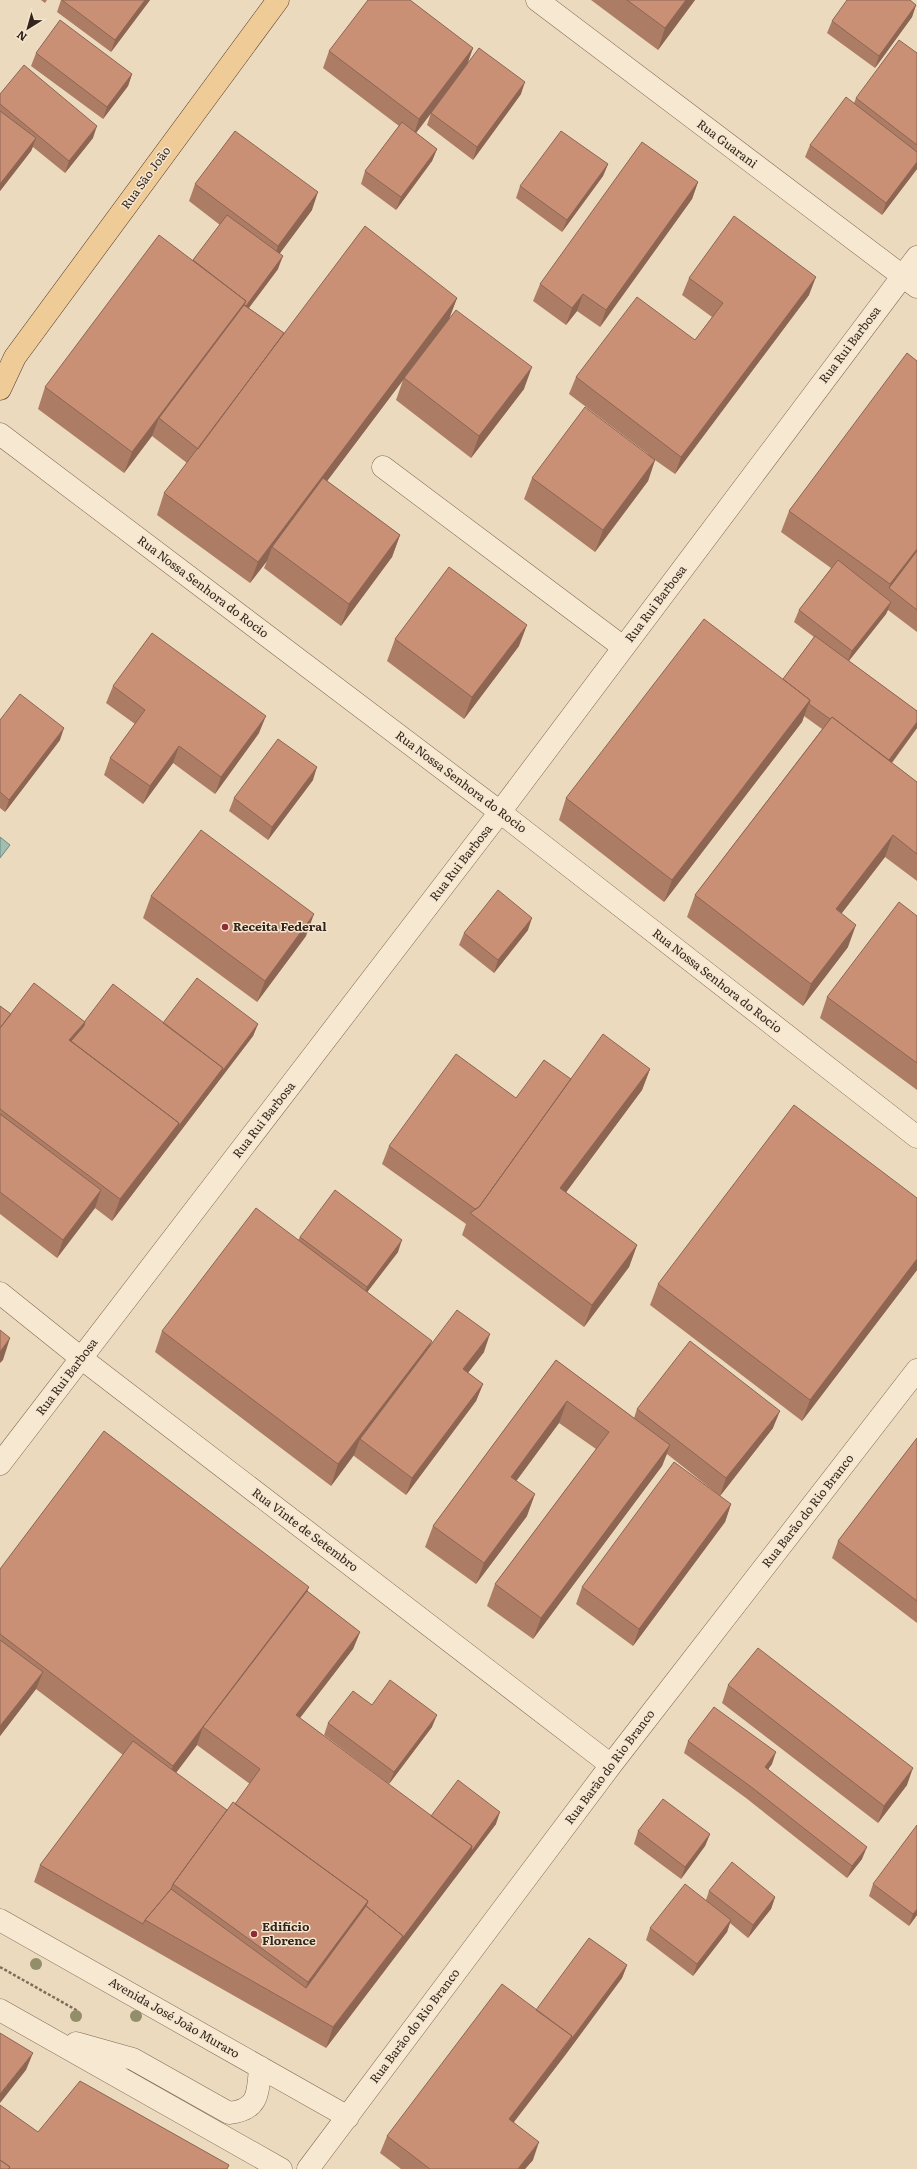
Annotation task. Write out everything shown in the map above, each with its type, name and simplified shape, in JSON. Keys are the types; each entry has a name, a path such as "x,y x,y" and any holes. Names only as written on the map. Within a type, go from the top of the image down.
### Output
{"main road":[{"name":"Rua São João","path":"0,390 7,363 278,0"}],"street":[{"name":"Rua Guarani","path":"537,0 909,282"},
{"name":"Rua Rui Barbosa","path":"0,1464 500,812 623,648 909,282 917,257"},
{"name":"Rua Nossa Senhora do Rocio","path":"0,434 500,812 917,1137"},
{"path":"384,467 623,648"},
{"name":"Rua Vinte de Setembro","path":"0,1293 81,1358 611,1764"},
{"name":"Rua Barão do Rio Branco","path":"308,2169 611,1764 917,1370"},
{"name":"Avenida José João Muraro","path":"0,1920 348,2117"},
{"path":"0,2010 281,2169"},
{"path":"42,2034 133,2059 230,2113 243,2112 254,2103 259,2089 260,2067"}],"shaded area":[{"path":"0,837 10,845 0,858"}],"building":[{"path":"62,0 145,0 115,40"},
{"path":"368,0 410,0 473,48 419,119 329,51"},
{"path":"627,0 686,0 665,28"},
{"path":"847,0 910,0 916,5 879,56 832,21"},
{"path":"60,20 132,74 107,107 36,53"},
{"path":"899,40 917,53 917,145 856,98"},
{"path":"479,48 525,82 477,147 431,113"},
{"path":"24,65 97,126 69,161 0,104 0,94"},
{"path":"846,97 917,152 917,162 886,203 810,145"},
{"path":"0,111 36,138 0,184"},
{"path":"402,122 437,149 401,197 365,171"},
{"path":"235,131 318,192 278,246 195,184"},
{"path":"561,131 608,164 567,220 520,186"},
{"path":"642,142 698,182 606,310 583,294 572,308 540,284"},
{"path":"227,215 283,256 246,306 244,305 246,301 193,260"},
{"path":"734,216 816,277 681,457 576,377 637,297 695,340 723,303 689,278"},
{"path":"365,226 457,298 258,562 164,493"},
{"path":"159,235 246,301 132,452 45,387"},
{"path":"244,305 284,333 198,449 159,418"},
{"path":"456,310 532,367 479,436 404,378"},
{"path":"907,353 917,361 917,549 890,584 789,511"},
{"path":"585,407 655,460 603,530 532,478"},
{"path":"323,478 400,535 349,604 272,547"},
{"path":"917,551 917,610 889,588"},
{"path":"838,560 891,602 852,651 799,610"},
{"path":"449,567 527,625 472,697 395,639"},
{"path":"704,619 810,700 672,880 566,798"},
{"path":"152,633 266,716 221,777 179,746 150,786 110,758 145,710 113,686"},
{"path":"815,636 917,711 917,722 889,760 832,717 830,719 809,704 810,700 783,679"},
{"path":"20,694 64,728 9,800 0,792 0,720"},
{"path":"832,717 917,782 917,854 893,835 836,909 856,925 811,984 695,895"},
{"path":"278,739 317,767 272,827 234,798"},
{"name":"Receita Federal","path":"201,830 314,914 265,981 151,896"},
{"path":"498,890 532,918 498,960 464,933"},
{"path":"899,902 917,916 917,1063 827,997"},
{"path":"197,978 258,1024 221,1073 223,1068 163,1023"},
{"path":"34,983 85,1022 69,1040 179,1123 120,1199 0,1109 0,1028"},
{"path":"113,984 223,1068 178,1127 179,1123 71,1041 84,1026 85,1021"},
{"path":"0,1006 11,1014 0,1028"},
{"path":"603,1034 650,1069 560,1188 637,1245 592,1305 470,1213 479,1207"},
{"path":"456,1054 516,1098 544,1060 571,1079 479,1207 475,1209 389,1146"},
{"path":"794,1105 917,1198 917,1259 810,1400 658,1284"},
{"path":"0,1114 101,1190 63,1240 0,1192"},
{"path":"335,1190 402,1240 367,1287 300,1237"},
{"path":"256,1208 432,1341 338,1464 162,1331"},
{"path":"457,1310 490,1334 463,1369 483,1384 412,1478 360,1439"},
{"path":"0,1330 10,1338 0,1352"},
{"path":"690,1341 780,1411 726,1478 637,1409"},
{"path":"556,1360 670,1445 541,1618 495,1584 609,1432 567,1401 511,1477 535,1494 484,1563 433,1526"},
{"path":"104,1431 309,1587 173,1766 0,1634 0,1569"},
{"path":"917,1438 917,1601 838,1541"},
{"path":"674,1462 731,1504 639,1629 582,1587"},
{"path":"307,1591 360,1632 296,1715 472,1846 401,1940 403,1936 366,1906 368,1901 235,1804 260,1769 203,1727"},
{"path":"0,1640 43,1672 0,1726"},
{"path":"758,1648 913,1768 884,1806 728,1685"},
{"path":"390,1680 437,1715 394,1772 328,1723 353,1691 372,1705"},
{"path":"714,1707 776,1752 765,1767 867,1847 852,1866 750,1786 688,1741"},
{"path":"133,1741 227,1810 173,1884 171,1889 143,1924 40,1865"},
{"path":"458,1780 500,1812 471,1852 472,1846 431,1816"},
{"path":"663,1799 710,1834 685,1867 638,1831"},
{"path":"233,1802 368,1901 308,1982 173,1884"},
{"path":"917,1825 917,1909 913,1914 873,1884"},
{"path":"732,1862 775,1897 753,1925 709,1891"},
{"path":"685,1884 731,1920 697,1964 650,1928"},
{"path":"171,1889 306,1988 366,1906 403,1936 333,2027 145,1920"},
{"path":"589,1938 627,1965 570,2041 572,2036 536,2010"},
{"path":"502,1984 572,2036 509,2119 539,2142 518,2169 430,2169 387,2136"},
{"path":"0,2033 33,2053 0,2094"},
{"path":"80,2081 229,2165 227,2169 9,2169 10,2167 0,2160 0,2105 38,2132"},
{"path":"0,2160 10,2167 8,2169 0,2169"}],"place":[{"name":"Receita Federal","path":"225,927"},
{"name":"Edifício Florence","path":"254,1934"}]}
